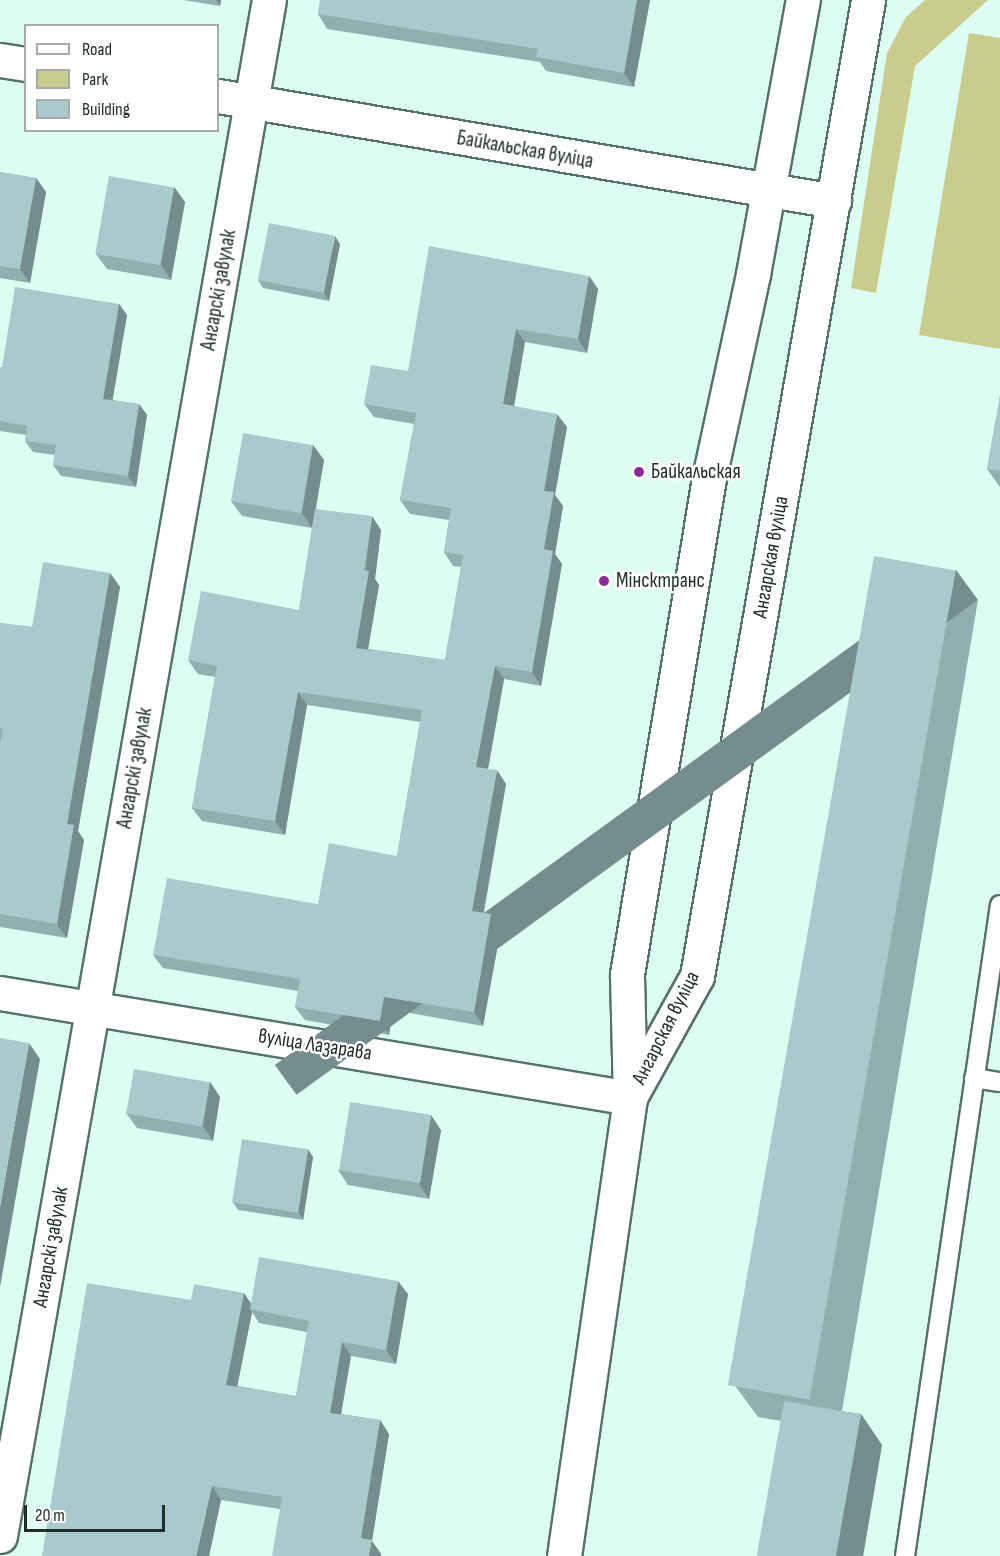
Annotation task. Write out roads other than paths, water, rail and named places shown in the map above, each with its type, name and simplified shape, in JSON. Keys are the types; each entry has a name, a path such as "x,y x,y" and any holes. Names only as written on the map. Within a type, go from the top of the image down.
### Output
{"main road":[{"name":"Ангарскі завулак","path":"0,1536 269,0"},
{"name":"Ангарская вуліца","path":"564,1556 630,1098 627,974 710,478 768,192 803,0"},
{"name":"Ангарская вуліца","path":"630,1098 697,976 868,0"},
{"path":"0,60 24,64"},
{"name":"Байкальская вуліца","path":"219,96 768,192 834,201"},
{"name":"вуліца Лазарава","path":"0,993 630,1098"}],"lane":[{"path":"905,1556 1000,905"},
{"path":"974,1078 1000,1082"}],"place":[{"name":"Байкальская","path":"639,472"},
{"name":"Мінсктранс","path":"604,581"}]}
